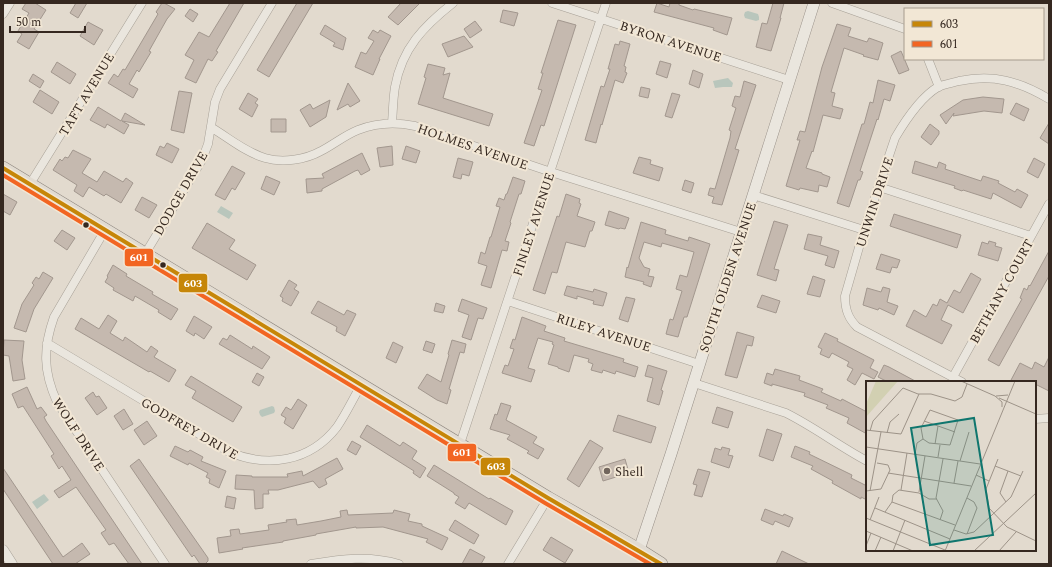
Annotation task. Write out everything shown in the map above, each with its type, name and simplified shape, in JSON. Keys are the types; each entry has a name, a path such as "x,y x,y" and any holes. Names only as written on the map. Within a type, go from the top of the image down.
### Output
{"main road":[{"name":"SOUTH OLDEN AVENUE","path":"639,550 694,383 740,232 814,3"},
{"path":"3,168 548,498 661,564"}],"street":[{"path":"3,14 10,3"},
{"name":"TAFT AVENUE","path":"30,184 142,3"},
{"name":"DODGE DRIVE","path":"145,254 202,160 212,128 215,102 220,88 272,3"},
{"path":"392,123 395,86 406,54 416,37 430,22 453,3"},
{"name":"BYRON AVENUE","path":"552,3 789,80"},
{"name":"FINLEY AVENUE","path":"460,444 606,3"},
{"path":"832,3 904,29"},
{"path":"928,60 938,87"},
{"name":"UNWIN DRIVE","path":"960,381 857,327 851,320 845,306 845,296 864,230 895,138 902,125 926,97 938,87 967,80 1007,80 1020,84 1049,99"},
{"name":"HOLMES AVENUE","path":"212,128 250,151 265,158 279,160 307,157 320,152 357,130 371,126 403,123 550,172 740,232"},
{"path":"879,187 1031,236"},
{"path":"753,195 864,230"},
{"name":"BETHANY COURT","path":"953,377 1049,204"},
{"name":"WOLF DRIVE","path":"106,230 54,317 47,344 47,373 57,402 165,564"},
{"name":"RILEY AVENUE","path":"508,301 699,364"},
{"name":"GODFREY DRIVE","path":"47,344 229,452 242,458 258,461 288,459 301,455 316,447 337,427 361,384"},
{"path":"694,383 798,419 846,450 866,460"},
{"path":"1036,419 1049,418"},
{"path":"508,564 548,498"},
{"path":"3,550 12,564"},
{"path":"311,564 356,558 376,559 399,564"}],"shaded area":[{"path":"748,11 758,14 759,20 756,21 745,18 745,12"},
{"path":"728,78 733,83 732,87 715,88 713,81"},
{"path":"221,206 233,213 229,219 217,212"},
{"path":"272,406 274,407 274,413 262,417 260,415 260,410"},
{"path":"44,494 49,500 37,509 32,502"}],"building":[{"path":"26,3 35,3 46,10 34,29 39,32 29,49 17,42 22,34 18,31 29,13 22,9"},
{"path":"76,3 87,3 78,18 70,13"},
{"path":"162,3 175,9 167,19 149,51 151,52 139,72 137,70 129,84 138,89 133,98 108,83 114,74 118,77 123,69 125,70 158,14 156,12"},
{"path":"230,3 244,3 216,51 218,52 212,61 208,59 196,83 185,78 194,60 185,55 199,32 209,37"},
{"path":"297,3 313,3 269,77 257,70"},
{"path":"401,3 420,3 398,25 388,17"},
{"path":"657,3 669,7 670,3 679,3 679,5 693,10 732,18 727,35 713,30 714,28 654,12"},
{"path":"773,3 784,3 771,51 756,47 762,23 767,24"},
{"path":"190,9 198,14 193,22 185,16"},
{"path":"503,10 518,13 514,26 500,22"},
{"path":"558,20 576,25 544,126 541,125 534,146 524,143 542,90 538,89 543,73 541,73"},
{"path":"475,21 482,30 470,38 464,29"},
{"path":"88,22 103,30 94,45 80,36"},
{"path":"837,24 851,28 848,36 867,42 869,38 883,43 878,60 863,56 864,55 844,48 831,92 835,93 832,106 843,109 840,119 823,115 813,152 812,151 806,168 830,177 827,187 819,185 818,192 800,188 799,190 786,186 800,140 797,140 800,131 805,132 822,67"},
{"path":"325,25 346,38 343,50 333,46 335,43 320,34"},
{"path":"373,30 378,33 380,30 391,36 379,59 373,75 355,67 361,52 366,54 374,41 368,38"},
{"path":"464,36 473,47 448,57 442,44"},
{"path":"620,41 630,44 624,66 626,67 625,72 627,73 623,83 615,80 596,143 585,140 601,86 604,87 610,69 608,69 615,44 619,45"},
{"path":"901,51 909,70 899,74 891,56"},
{"path":"660,61 671,64 667,78 656,74"},
{"path":"57,62 76,74 70,84 51,72"},
{"path":"428,64 445,68 443,75 450,73 443,98 493,114 489,126 418,104 426,78 424,77"},
{"path":"693,70 703,74 699,88 689,84"},
{"path":"33,74 44,81 40,88 29,81"},
{"path":"878,80 895,85 890,101 884,99 860,171 863,172 860,180 858,180 849,207 837,203 862,124 864,124 870,102 873,103"},
{"path":"744,81 756,85 735,149 739,150 722,205 712,203 714,197 708,195 710,188 715,189 730,138 731,131 729,130 736,108 732,106 735,96 740,97"},
{"path":"348,83 360,101 350,107 348,104 337,110"},
{"path":"641,87 650,89 648,98 639,96"},
{"path":"40,90 59,102 52,114 33,102"},
{"path":"179,91 192,93 184,133 171,130"},
{"path":"248,93 258,99 255,103 258,105 252,117 239,109"},
{"path":"672,93 680,95 672,118 665,116"},
{"path":"983,97 1004,99 1002,113 984,111 953,116 954,113 946,124 940,115 963,100"},
{"path":"330,100 326,117 310,127 300,110 310,104 313,109"},
{"path":"1016,103 1029,109 1024,121 1010,114"},
{"path":"98,107 121,121 125,113 145,125 122,121 129,125 124,134 107,124 105,128 90,120"},
{"path":"271,119 286,119 286,132 271,132"},
{"path":"1049,123 1049,144 1040,138"},
{"path":"930,124 939,131 939,134 931,145 921,137"},
{"path":"167,143 179,149 172,163 156,155 160,146 164,148"},
{"path":"392,146 393,165 380,167 377,148"},
{"path":"406,146 420,151 416,163 402,159"},
{"path":"73,150 91,159 82,173 97,182 104,171 123,182 126,178 133,183 121,203 106,194 104,196 89,187 83,197 74,191 77,185 53,170 60,159 62,161 65,157 68,158"},
{"path":"362,153 370,170 361,175 358,170 355,171 322,189 322,191 307,193 306,179 324,178 322,174"},
{"path":"639,157 651,160 650,164 663,168 659,181 633,173"},
{"path":"458,158 473,162 469,176 462,174 461,179 453,177"},
{"path":"1034,158 1045,164 1038,178 1027,172"},
{"path":"915,161 937,168 939,162 946,165 945,169 981,181 983,176 999,181 998,183 1015,192 1017,189 1028,195 1021,208 993,193 991,199 963,190 962,191 954,188 955,186 912,173"},
{"path":"232,166 245,173 235,190 232,188 225,200 215,195"},
{"path":"266,176 280,182 274,195 261,189"},
{"path":"513,177 525,181 521,194 519,194 505,241 509,242 507,251 502,250 491,288 481,285 487,266 478,263 481,252 485,254 491,237 500,207 496,206 499,198 504,200"},
{"path":"685,180 694,183 691,193 682,190"},
{"path":"3,194 17,202 10,215 3,211"},
{"path":"566,194 580,199 579,203 581,204 577,216 595,222 592,231 590,231 585,247 566,242 557,273 552,272 545,294 533,290 557,216 559,217"},
{"path":"142,197 157,205 149,218 135,210"},
{"path":"609,211 629,218 625,229 605,225"},
{"path":"894,214 961,235 957,248 890,226"},
{"path":"774,221 788,225 774,269 779,270 776,281 757,275"},
{"path":"641,222 666,230 665,234 688,241 689,237 710,244 687,317 684,317 678,337 666,334 670,319 673,320 682,291 676,289 680,275 687,277 694,252 662,243 661,247 644,242 639,258 644,267 650,269 648,276 654,277 651,287 643,284 644,282 625,277"},
{"path":"207,223 235,240 229,249 256,265 247,280 192,248"},
{"path":"62,230 75,238 67,250 54,241"},
{"path":"808,234 822,237 820,245 839,251 834,268 825,265 828,256 804,249"},
{"path":"989,241 996,243 995,246 1002,248 998,261 978,255 982,242 988,244"},
{"path":"1049,251 1049,276 999,366 988,360 1022,299 1020,298 1024,288 1027,290 1029,285 1030,286"},
{"path":"881,254 900,260 897,268 892,267 890,273 876,269"},
{"path":"113,265 127,274 126,276 153,292 152,294 178,309 171,320 158,312 159,310 135,296 133,301 113,290 114,288 105,282"},
{"path":"43,272 53,278 34,309 26,332 14,328 22,304 34,285 32,283 36,277 39,279"},
{"path":"971,273 981,279 963,313 948,305 941,320 952,325 942,344 906,326 914,310 926,317 933,304 937,306 940,299 947,303 954,290 960,293"},
{"path":"813,276 825,280 820,297 807,294"},
{"path":"289,280 297,285 294,289 299,292 291,306 282,301 283,298 280,296"},
{"path":"567,286 593,292 594,289 607,293 603,306 593,304 594,301 577,296 577,299 564,295"},
{"path":"883,287 890,289 887,302 898,306 894,315 879,308 878,310 863,305 867,288 881,292"},
{"path":"762,295 780,301 776,313 757,307"},
{"path":"626,297 635,299 628,322 619,319"},
{"path":"462,299 487,308 483,319 478,318 471,340 462,337 469,315 458,311"},
{"path":"318,301 344,315 347,310 356,314 345,336 336,331 337,327 311,313"},
{"path":"436,303 445,306 443,313 434,311"},
{"path":"108,315 117,321 110,333 123,341 125,337 147,352 151,346 158,351 154,357 176,370 169,382 75,329 81,318 99,329"},
{"path":"194,316 212,327 204,339 195,333 194,336 186,331"},
{"path":"522,317 546,326 544,331 565,338 564,341 624,359 623,362 638,367 635,377 616,371 615,374 603,370 602,373 591,370 593,364 588,362 589,359 574,355 569,372 548,364 554,345 552,344 553,342 538,338 528,368 535,370 531,382 502,373 505,365 508,366 514,349 510,348 513,339 515,340"},
{"path":"737,332 754,337 752,346 747,345 737,378 725,375"},
{"path":"825,333 838,339 837,341 874,360 870,368 878,372 874,379 862,373 855,385 847,380 853,369 847,366 849,362 832,353 829,358 820,354 822,349 818,347"},
{"path":"230,335 252,349 253,346 270,357 262,369 219,344 223,338 227,340"},
{"path":"4,340 24,341 22,360 25,379 13,381 9,356 3,355"},
{"path":"452,340 466,344 464,353 460,352 449,389 451,390 447,404 437,400 418,388 427,374 441,382"},
{"path":"426,341 435,344 432,353 423,350"},
{"path":"393,342 403,347 396,363 386,358"},
{"path":"1049,357 1049,391 1036,384 1036,381 1011,381 1020,363 1032,369 1035,362 1044,367"},
{"path":"648,365 667,371 661,390 663,391 659,405 647,401 653,378 645,376"},
{"path":"884,365 915,381 886,381 878,377"},
{"path":"775,369 800,376 799,380 823,389 821,392 841,401 842,399 866,411 866,433 847,423 849,418 826,408 828,405 804,396 805,393 764,383 767,373 773,375"},
{"path":"257,373 264,377 259,386 252,382"},
{"path":"191,376 242,407 233,422 192,398 196,391 185,385"},
{"path":"27,387 37,409 41,407 47,415 44,417 46,421 142,564 129,564 114,543 109,545 101,533 106,530 76,487 59,498 54,491 71,480 62,466 59,469 51,456 54,454 23,406 18,408 12,394"},
{"path":"93,392 96,397 99,396 107,408 97,415 85,398"},
{"path":"298,399 307,405 293,429 284,423 286,418 281,415 286,407 291,410"},
{"path":"501,403 511,406 506,420 537,437 533,443 544,449 538,459 527,453 529,451 507,439 510,435 490,429 495,414 497,415"},
{"path":"717,407 733,412 728,428 712,423"},
{"path":"124,409 133,424 123,430 114,416"},
{"path":"618,415 656,427 651,443 613,431"},
{"path":"147,421 157,436 144,445 134,430"},
{"path":"367,425 400,446 403,442 417,451 412,459 426,468 420,478 413,473 414,471 360,437"},
{"path":"767,429 782,434 773,461 759,456"},
{"path":"590,440 603,448 579,487 567,479"},
{"path":"352,441 361,446 356,455 347,450"},
{"path":"175,446 188,452 190,450 203,457 201,461 226,471 219,488 209,483 210,479 206,477 208,473 189,463 188,465 170,456"},
{"path":"795,446 810,452 809,454 852,475 851,478 866,486 866,500 861,497 861,499 832,483 833,481 811,469 813,466 791,457"},
{"path":"722,447 730,449 728,455 733,456 729,468 711,462 715,448 721,450"},
{"path":"337,458 343,469 325,479 327,484 319,488 313,481 278,490 268,490 269,494 263,494 263,508 255,509 254,490 235,489 236,475 252,477 288,477 287,474 302,471 303,476"},
{"path":"139,459 208,558 208,561 205,564 200,564 194,555 192,557 130,466"},
{"path":"625,459 629,473 603,481 599,467"},
{"path":"434,465 489,499 490,498 513,511 506,525 469,503 465,509 455,503 459,497 427,476"},
{"path":"3,468 63,557 82,543 90,554 75,564 53,564 3,489"},
{"path":"698,469 710,472 702,497 694,495 697,485 693,484"},
{"path":"227,496 236,498 234,509 225,507"},
{"path":"765,509 793,518 789,527 775,521 773,525 761,520"},
{"path":"347,510 348,515 393,513 394,510 410,514 408,521 422,524 422,526 448,538 442,550 426,542 428,539 383,527 356,527 219,553 217,538 231,536 230,530 239,529 240,534 269,530 268,525 287,522 286,520 296,519 297,525 341,517 340,511"},
{"path":"455,520 479,535 474,544 449,530"},
{"path":"551,537 573,550 565,563 543,550"},
{"path":"470,549 485,557 481,564 462,564"},
{"path":"782,551 809,564 776,564"}],"transit line":[{"name":"603","path":"3,168 548,498 661,564"},
{"name":"601","path":"3,175 545,503 650,564"}],"place":[{"name":"Shell","path":"607,471"}]}
